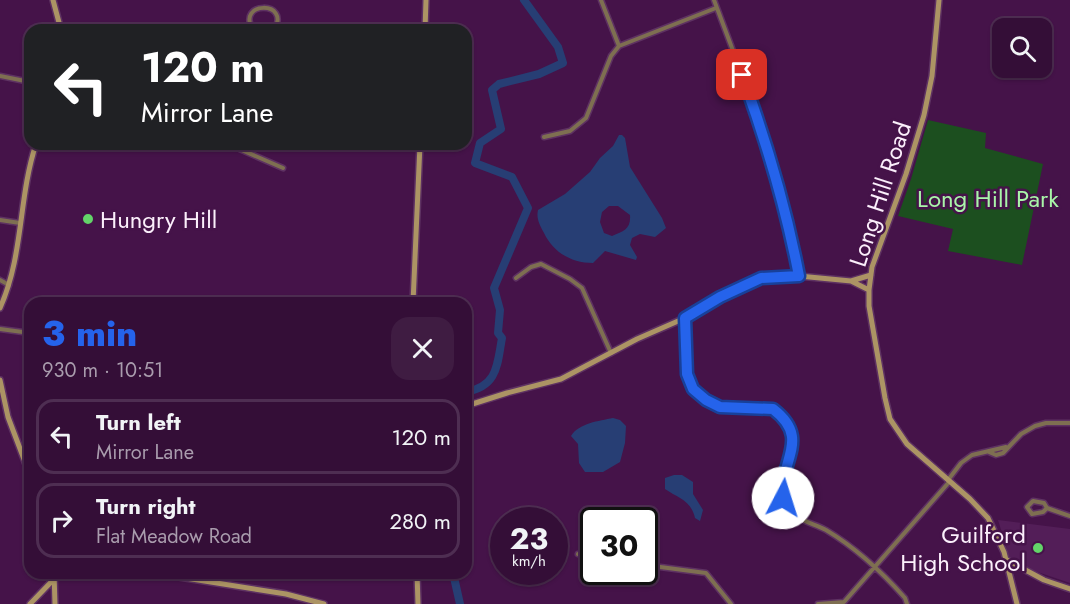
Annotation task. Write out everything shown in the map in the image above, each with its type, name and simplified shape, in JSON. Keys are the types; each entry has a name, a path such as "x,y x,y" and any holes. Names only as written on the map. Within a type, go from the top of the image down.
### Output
{"street":[{"path":"53,0 59,24"},
{"path":"264,0 264,7"},
{"path":"425,24 426,0"},
{"path":"601,0 619,46"},
{"path":"714,0 759,120 793,242 799,276"},
{"name":"Long Hill Road","path":"939,0 932,76 924,115 911,161 871,275 868,290 869,306 885,398 891,419 907,444 988,518 1007,560 1017,604"},
{"path":"250,24 251,14 258,8 264,7 272,10 277,17 277,24"},
{"path":"544,137 570,131 586,118 611,56 619,46 716,8"},
{"path":"0,76 24,81"},
{"path":"0,308 10,285 16,262 29,165 34,150"},
{"path":"242,150 283,168"},
{"path":"413,297 420,150"},
{"path":"0,220 20,223"},
{"path":"516,278 531,267 541,264 577,283 582,288 612,353"},
{"path":"472,404 561,379 761,278 799,276 851,281 871,275"},
{"path":"0,280 10,285"},
{"path":"851,281 868,290"},
{"path":"685,318 687,374 693,389 706,400 720,407 765,407 781,415 789,423 793,440 782,485 783,498 787,504 799,517 825,530 876,566 908,604"},
{"path":"0,329 24,332"},
{"path":"0,380 8,417 24,459"},
{"path":"818,604 844,602 967,458 977,453 1007,446 1035,426 1046,423 1070,423"},
{"path":"1047,508 1036,514 1028,511 1027,507 1029,503 1037,501 1044,503 1047,508 1070,516"},
{"path":"1007,560 1044,580 1070,589"},
{"path":"658,567 706,573 731,604"},
{"path":"30,604 51,579"},
{"path":"54,579 55,604"},
{"path":"192,579 286,594 324,604"},
{"path":"417,579 418,604"}],"shaded area":[{"name":"Guilford High School","path":"998,520 1070,529 1070,583 1008,562 1008,552"}],"green space":[{"name":"Long Hill Park","path":"928,120 986,133 985,148 1043,164 1022,265 948,251 953,229 898,216"}],"water":[{"path":"619,135 625,138 630,167 666,228 655,237 640,234 632,238 630,245 637,257 636,260 605,251 593,263 570,259 552,246 548,240 540,225 538,210 565,194 590,172 613,146","holes":["609,206 618,206 630,215 629,223 623,231 612,236 604,233 600,222 602,212"]},
{"path":"613,418 620,420 626,426 625,443 620,462 603,472 585,472 579,463 578,444 571,436 584,425"},
{"path":"682,475 693,482 693,494 703,510 700,521 695,518 687,503 665,489 665,478"}],"waterway":[{"path":"472,390 484,385 490,379 497,365 502,338 498,333 500,310 494,288 528,208 512,177 475,163 480,143 501,129 492,90 499,84 539,74 563,63 558,47 524,0"},
{"path":"454,579 460,604"}],"place":[{"name":"Hungry Hill","path":"88,219"},
{"name":"Guilford High School","path":"1038,548"}],"route":[{"path":"742,75 759,120 793,242 799,276 761,278 720,297 685,318 687,374 693,389 706,400 720,407 765,407 773,409 789,423 793,440 782,485 783,498"}]}
